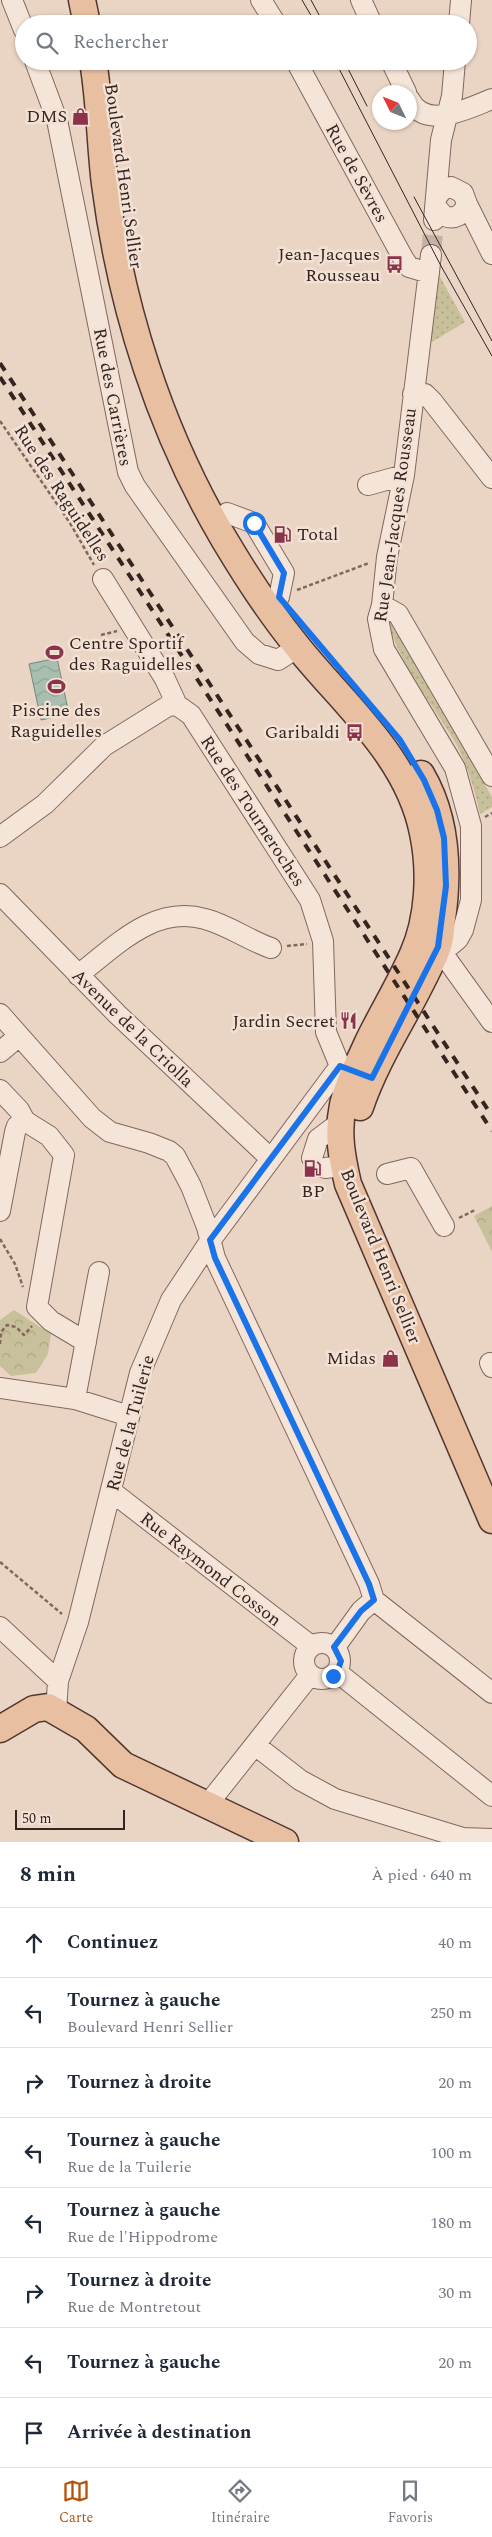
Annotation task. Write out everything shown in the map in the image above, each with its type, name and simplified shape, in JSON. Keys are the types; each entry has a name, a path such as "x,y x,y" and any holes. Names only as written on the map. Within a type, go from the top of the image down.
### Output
{"main road":[{"path":"82,0 85,15"},
{"path":"98,0 100,15"},
{"name":"Boulevard Henri Sellier","path":"94,70 105,184 116,253 136,335 154,391 180,454 223,538 261,598 298,648 380,744 403,775 415,803 423,832 427,859 427,892 420,983 393,1015 355,1072 343,1105 340,1137 327,1164 348,1184 492,1520"},
{"name":"Boulevard Henri Sellier","path":"109,70 132,253 150,328 181,418 227,513 286,594 400,740 424,780 437,810 445,848 446,886 423,948 393,1015"},
{"name":"Boulevard Henri Sellier","path":"355,1072 360,1106 357,1148 364,1175 492,1478"},
{"path":"0,1729 45,1711 86,1729 123,1765 285,1842"}],"street":[{"path":"12,0 18,15"},
{"path":"261,0 270,15"},
{"path":"361,0 368,15"},
{"path":"460,15 461,0"},
{"name":"Rue des Carrières","path":"38,70 57,120 128,472 135,486 245,642 259,654 278,660 298,648"},
{"name":"Rue de Sèvres","path":"301,70 403,258 409,267 430,264"},
{"path":"395,70 403,85"},
{"path":"438,213 442,140 445,116 452,96 455,70"},
{"path":"417,110 422,113 445,116 492,99"},
{"path":"442,140 465,198 492,254"},
{"path":"438,213 442,190 451,187 465,198"},
{"path":"438,213 458,216 465,198"},
{"name":"Rue Jean-Jacques Rousseau","path":"423,948 451,945 458,939 463,930 471,900 471,826 455,768 384,649 378,620 382,605 387,557 404,475 430,264"},
{"path":"413,394 425,394 432,401 492,478"},
{"path":"368,485 404,475"},
{"name":"Rue des Tourneroches","path":"103,579 165,679 177,705 191,716 310,900 323,941 326,1032 355,1072"},
{"path":"382,605 398,614 492,776"},
{"path":"0,837 45,804 104,746 168,706 177,705"},
{"name":"Avenue de la Criolla","path":"0,894 117,1014 270,1158"},
{"path":"78,975 144,926 162,917 183,915 204,918 271,948"},
{"path":"423,948 492,1022"},
{"path":"0,1014 100,1124 110,1132 149,1143 169,1151 175,1156 191,1186 215,1258 365,1575 374,1600 492,1693"},
{"path":"0,1052 19,1036"},
{"name":"Rue de la Tuilerie","path":"45,1711 58,1681 78,1622 140,1373 171,1300 210,1240 270,1158 355,1072"},
{"path":"0,1090 19,1110 25,1121 49,1136 64,1155 37,1307 68,1333 86,1342"},
{"path":"0,1211 15,1132 17,1126 25,1121"},
{"path":"387,1174 411,1168 444,1226"},
{"path":"75,1399 99,1272"},
{"path":"0,1388 75,1399 129,1416"},
{"name":"Rue Raymond Cosson","path":"111,1491 311,1646"},
{"path":"334,1647 361,1611 374,1600"},
{"path":"0,1627 58,1681"},
{"path":"325,1642 334,1647 341,1661 337,1672 328,1678 316,1678 310,1675 304,1661 311,1646 325,1642"},
{"path":"337,1672 492,1796"},
{"path":"208,1804 310,1675"},
{"path":"0,1714 13,1708 45,1711"},
{"path":"255,1745 300,1780 335,1799 463,1838 492,1839"}],"path":[{"name":"Rue des Raguidelles","path":"0,420 70,523 103,579"},
{"path":"286,594 387,557"},
{"path":"271,948 314,943"},
{"path":"0,1239 15,1264 26,1296"},
{"path":"0,1344 1,1332 7,1325 16,1326 24,1335 44,1314"},
{"path":"0,1562 62,1614 78,1622"}],"green space":[{"path":"439,275 465,322 432,342 430,340"},
{"path":"390,621 492,797 492,807 480,814 471,779 461,753 406,664 391,632"},
{"path":"492,1206 492,1252 474,1216"},
{"path":"14,1310 51,1334 48,1354 36,1373 11,1376 0,1366 0,1320"}],"water":[{"path":"57,658 69,714 41,720 29,664"}],"tunnel":[{"path":"431,255 434,220"}],"tram line":[{"path":"302,0 311,15"},
{"path":"311,0 319,15"},
{"path":"340,70 441,266 492,356"},
{"path":"349,70 367,106"},
{"path":"414,197 492,341"}],"railway":[{"path":"0,363 492,1116"},
{"path":"0,377 492,1131"}],"place":[{"name":"DMS","path":"81,116"},
{"name":"Jean-Jacques Rousseau","path":"394,264"},
{"name":"Total","path":"283,534"},
{"name":"Centre Sportif des Raguidelles","path":"55,653"},
{"name":"Piscine des Raguidelles","path":"56,687"},
{"name":"Garibaldi","path":"354,732"},
{"name":"Jardin Secret","path":"349,1021"},
{"name":"BP","path":"313,1168"},
{"name":"Midas","path":"390,1358"}],"route":[{"path":"254,523 284,573 279,597 400,740 424,780 437,810 444,838 446,866 446,886 438,947 372,1078 340,1066 210,1240 215,1258 369,1584 374,1600 361,1611 334,1647 338,1651 341,1661 340,1667 333,1676"}]}
